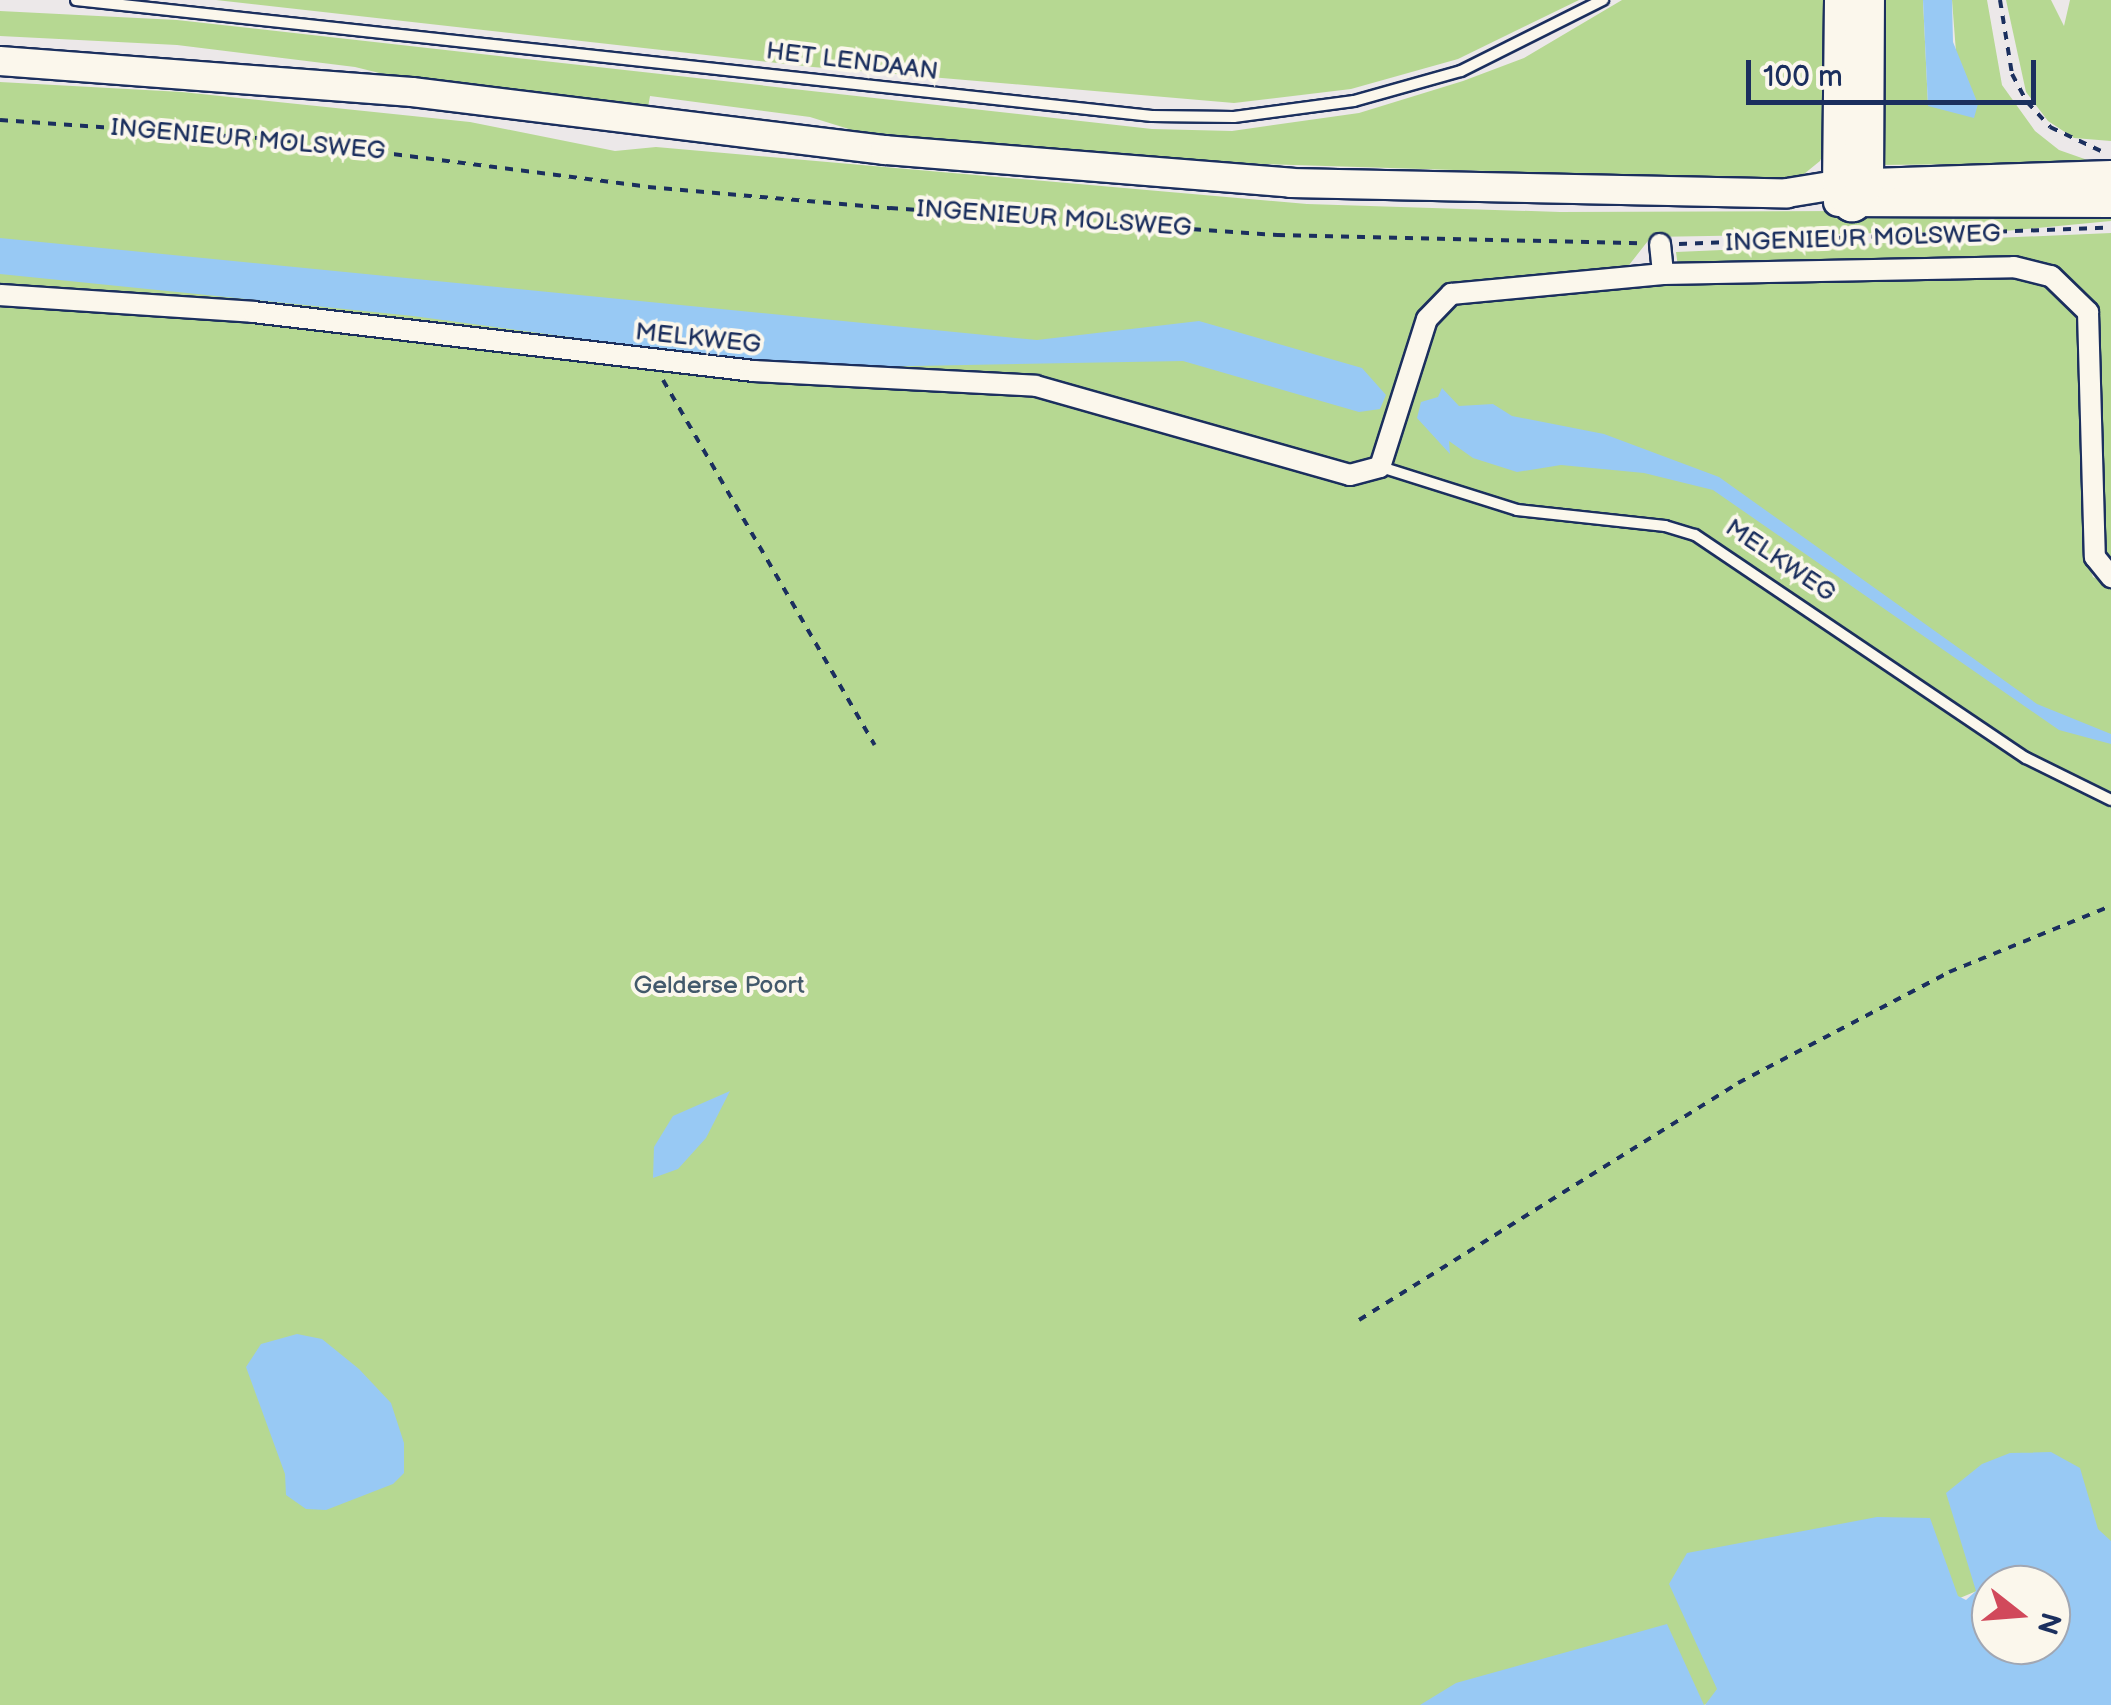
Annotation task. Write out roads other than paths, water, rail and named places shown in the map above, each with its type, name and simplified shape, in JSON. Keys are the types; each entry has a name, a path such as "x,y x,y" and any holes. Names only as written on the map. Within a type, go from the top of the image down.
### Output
{"highway":[{"path":"1844,0 1852,190"},
{"path":"1852,190 1865,0"}],"main road":[{"name":"INGENIEUR MOLSWEG","path":"0,60 412,92 1098,170 1492,192 1787,193 2111,176"},
{"name":"INGENIEUR MOLSWEG","path":"1852,190 2111,203"}],"street":[{"path":"1660,244 1663,274"},
{"path":"1380,467 1438,303 1473,290 1663,274 2014,267 2063,284 2082,302 2091,330 2095,557 2111,577"},
{"name":"MELKWEG","path":"0,295 252,312 660,360 1036,386 1330,474 1380,467"}],"lane":[{"name":"HET LENDAAN","path":"76,0 1152,116 1234,117 1354,102 1460,71 1603,0"},
{"name":"MELKWEG","path":"1380,467 1517,510 1666,526 1694,535 2026,758 2111,800"}],"water":[{"path":"1923,0 1952,0 1953,42 1978,104 1974,118 1928,106"},
{"path":"0,238 1037,340 1199,321 1362,368 1386,395 1380,409 1359,412 1183,361 860,367 725,358 413,316 0,274"},
{"path":"1442,388 1459,406 1493,404 1512,416 1604,434 1719,477 2037,704 2111,734 2111,744 2059,730 1713,490 1644,473 1561,465 1517,472 1473,458 1449,441 1450,454 1417,418 1421,402 1438,397"},
{"path":"730,1091 706,1138 678,1169 653,1178 654,1147 673,1116"},
{"path":"297,1334 322,1339 359,1369 391,1403 404,1443 404,1473 393,1484 326,1510 306,1509 286,1495 285,1474 246,1367 261,1344"},
{"path":"2051,1452 2080,1468 2098,1529 2111,1541 2111,1705 1705,1705 1717,1689 1669,1584 1687,1553 1877,1517 1930,1518 1958,1596 1966,1600 1971,1596 1971,1665 2071,1665 2071,1565 1971,1565 1971,1575 1946,1493 1982,1464 2010,1453"},
{"path":"1667,1624 1704,1705 1420,1705 1456,1683"}],"park label":[{"name":"Gelderse Poort","path":"719,986"}]}
